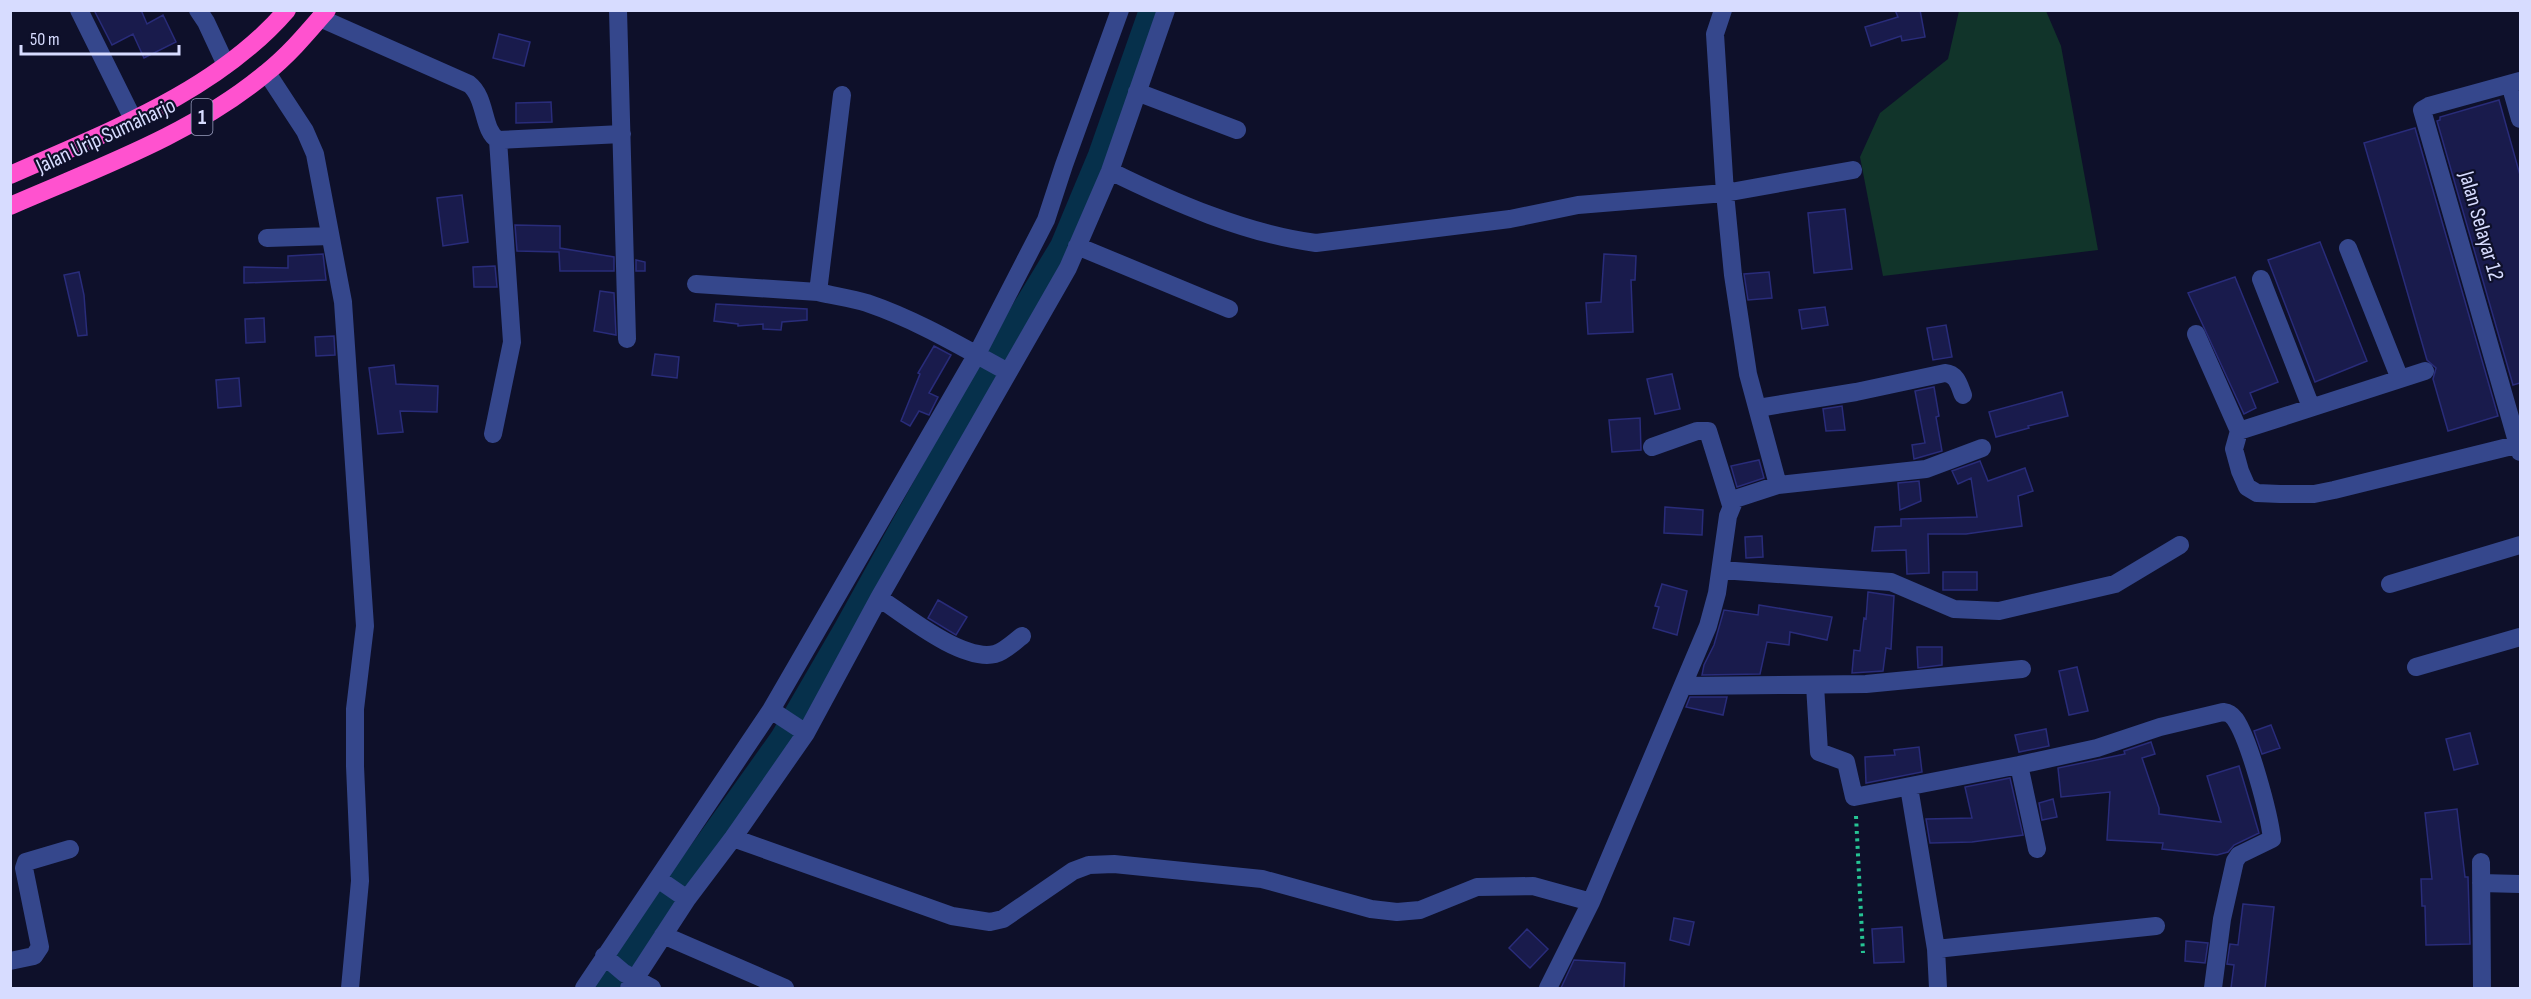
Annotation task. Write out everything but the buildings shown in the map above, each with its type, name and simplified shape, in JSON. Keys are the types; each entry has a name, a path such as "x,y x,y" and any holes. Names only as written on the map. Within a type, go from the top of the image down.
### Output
{"highway":[{"name":"Jalan Urip Sumaharjo","path":"10,175 178,96 226,65 258,40 287,10"},
{"name":"Jalan Urip Sumaharjo","path":"10,206 193,123 267,73 323,14"}],"street":[{"path":"79,10 133,119"},
{"path":"198,10 226,65"},
{"path":"618,10 627,339"},
{"path":"620,972 775,712 980,356 1046,220 1120,10"},
{"path":"584,988 620,972 663,935 671,888 734,838 802,730 879,598 1004,370 1068,268 1110,171 1166,10"},
{"path":"1723,10 1714,34 1733,275 1748,374 1778,485"},
{"path":"323,14 469,84 478,92 491,134 498,140 622,134"},
{"path":"267,73 292,108 315,154 343,302 365,627 356,709 355,766 360,881 350,988"},
{"path":"2515,82 2520,119"},
{"name":"Jalan Selayar 12","path":"2515,82 2429,105 2422,110 2520,447"},
{"path":"1137,92 1237,130"},
{"path":"818,292 842,95"},
{"path":"493,434 509,364 513,328 498,140"},
{"path":"1110,171 1205,213 1296,240 1316,243 1510,219 1578,204 1725,193 1852,170"},
{"path":"267,238 330,236"},
{"path":"1077,246 1229,309"},
{"path":"2348,248 2400,379"},
{"path":"2261,279 2311,406"},
{"path":"696,284 818,292 865,302 939,333 1004,370"},
{"path":"2196,334 2239,431 2234,449 2240,471 2247,487 2257,493 2314,494 2520,447"},
{"path":"2239,431 2425,371"},
{"path":"1758,408 1856,392 1945,372 1953,375 1963,395"},
{"path":"1652,447 1697,431 1708,431 1731,505"},
{"path":"1548,988 1591,902 1708,627 1721,570 1731,505 1735,499 1778,485 1926,469 1982,448"},
{"path":"1721,570 1891,582 1954,609 1999,611 2115,584 2180,545"},
{"path":"2390,584 2520,545"},
{"path":"879,598 945,641 973,653 995,654 1022,636"},
{"path":"2416,667 2520,637"},
{"path":"1683,686 1866,684 2022,669"},
{"path":"1815,685 1819,752 1846,762 1854,797 2097,748 2160,728 2223,712 2229,713 2234,718 2250,756 2270,822 2272,839 2239,855 2235,861 2222,919 2213,988"},
{"path":"775,712 802,730"},
{"path":"2019,765 2037,849"},
{"path":"1909,787 1936,949 1938,988"},
{"path":"734,838 952,916 990,922 1003,919 1073,871 1089,865 1114,864 1262,879 1371,909 1397,912 1420,910 1450,896 1484,886 1533,886 1591,902"},
{"path":"10,961 34,956 40,947 24,868 26,862 32,858 70,849"},
{"path":"2481,862 2482,988"},
{"path":"2481,883 2520,884"},
{"path":"1936,949 2156,926"},
{"path":"663,935 786,988"},
{"path":"620,972 652,988"}],"path":[{"path":"1854,797 1863,953"}],"green space":[{"path":"1959,11 2046,11 2061,46 2098,250 1883,276 1860,157 1880,113 1948,59"}],"waterway":[{"path":"606,988 641,934 781,738 845,628 1013,325 1061,246 1099,155 1150,10"}]}
